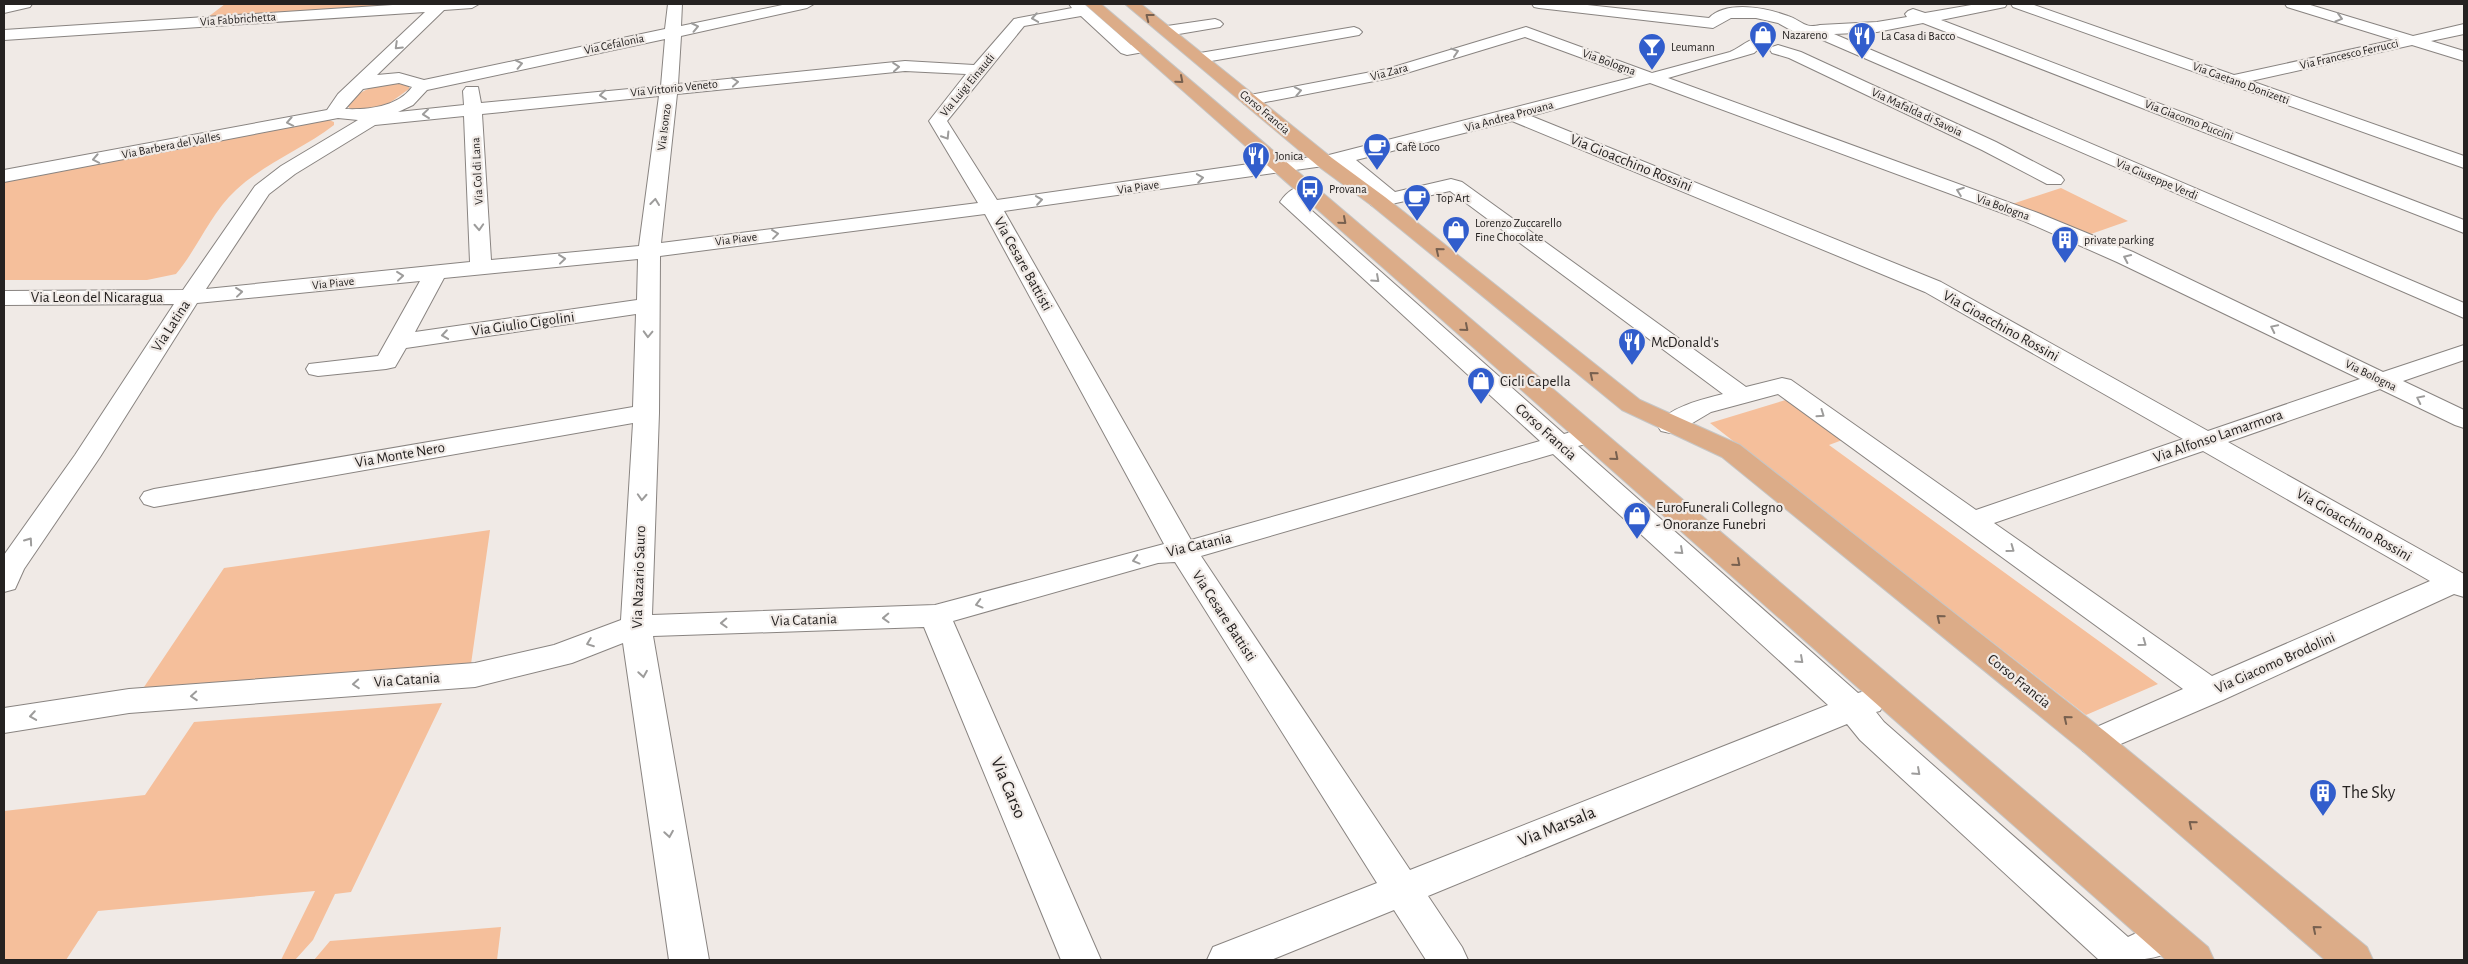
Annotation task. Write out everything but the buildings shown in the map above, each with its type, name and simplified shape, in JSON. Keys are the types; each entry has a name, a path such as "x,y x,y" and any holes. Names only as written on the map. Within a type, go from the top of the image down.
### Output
{"main road":[{"name":"Corso Francia","path":"1132,4 1250,100 1333,160 1384,200 1631,406 1731,451 2095,742 2353,960"},
{"name":"Corso Francia","path":"1143,48 2180,948"}],"street":[{"path":"4,9 25,4"},
{"name":"Via Fabbrichetta","path":"4,40 472,4"},
{"name":"Via Isonzo","path":"649,250 669,88 675,4"},
{"name":"Via Cefalonia","path":"421,86 672,31 807,4"},
{"path":"1539,4 1728,12"},
{"path":"1633,4 1728,12"},
{"path":"1790,37 1842,23 1920,16 1993,4"},
{"path":"1956,10 2000,4"},
{"name":"Via Gaetano Donizetti","path":"2018,4 2464,162"},
{"path":"2292,4 2464,56"},
{"name":"Corso Francia","path":"1084,6 1127,50 1143,48"},
{"name":"Via Luigi Einaudi","path":"991,207 938,120 940,115 1019,22 1084,6"},
{"path":"338,113 335,111 336,107 356,86 439,7"},
{"name":"Via Fabbrichetta","path":"4,35 439,7"},
{"path":"1728,12 1716,28 1733,36 1759,41 1877,27 1920,16"},
{"name":"Via Mafalda di Savoia","path":"1728,12 1757,13 1781,18 1803,59 1989,146 2054,180"},
{"name":"Via Giacomo Puccini","path":"1920,16 2464,227"},
{"path":"1167,31 1215,24"},
{"path":"1844,43 1877,27"},
{"name":"Via Francesco Ferrucci","path":"2233,80 2464,29"},
{"path":"1200,58 1354,32"},
{"name":"Via Bologna","path":"1526,32 2031,217 2125,257 2464,420"},
{"name":"Via Zara","path":"1250,100 1390,74 1478,44 1526,32"},
{"name":"Via Giuseppe Verdi","path":"1790,37 1813,38 1844,43 2464,311"},
{"name":"Via Andrea Provana","path":"1280,167 1333,160 1514,116 1736,55 1790,37"},
{"name":"Via Andrea Provana","path":"1736,55 1748,50 1759,41"},
{"name":"Via Vittorio Veneto","path":"376,116 474,109 669,88 905,66 979,70"},
{"name":"Via Col di Lana","path":"471,74 481,268"},
{"path":"356,86 373,82 400,80 413,81 421,86"},
{"name":"Via Latina","path":"4,582 10,568 87,457 190,297 262,190 296,165 376,116 413,96 421,86"},
{"name":"Via Barbera del Valles","path":"4,176 338,113 376,116"},
{"name":"Via Gioacchino Rossini","path":"1514,116 1933,287 2459,585"},
{"name":"Via Piave","path":"190,297 649,250 991,207 1280,167"},
{"path":"1384,200 1451,185 1455,186 1742,396"},
{"name":"Corso Francia","path":"1306,189 1290,202 1728,594 1853,708 1872,731 2124,960"},
{"name":"Via Cesare Battisti","path":"991,207 1184,552 1448,960"},
{"name":"Via Nazario Sauro","path":"649,250 646,412 636,626 689,960"},
{"path":"318,369 386,362 436,272"},
{"name":"Via Leon del Nicaragua","path":"4,298 190,297"},
{"name":"Via Giulio Cigolini","path":"398,342 649,305"},
{"name":"Via Alfonso Lamarmora","path":"1972,521 2464,352"},
{"path":"1670,424 1702,407 1782,385 2211,692"},
{"name":"Via Monte Nero","path":"154,498 646,412"},
{"name":"Via Catania","path":"4,721 129,701 475,675 561,655 636,626 935,616 1157,554 1184,552 1589,435"},
{"path":"1728,594 1761,584"},
{"name":"Via Giacomo Brodolini","path":"2095,742 2459,585"},
{"name":"Via Carso","path":"935,616 1081,960"},
{"name":"Via Marsala","path":"1226,960 1888,694"},
{"path":"2124,960 2180,948"}],"shaded area":[{"path":"225,4 424,4 208,17"},
{"path":"400,84 409,86 409,89 384,107 352,110 347,106 357,95 370,88"},
{"path":"329,120 334,122 334,125 247,180 227,199 176,274 147,280 4,280 4,181 312,121"},
{"path":"2061,188 2128,221 2091,234 2009,205"},
{"path":"1789,399 1845,439 1829,445 2158,684 2086,715 1710,423"},
{"path":"490,530 471,664 140,693 224,568"},
{"path":"442,703 351,892 335,894 313,940 295,960 281,960 315,891 98,911 66,960 4,960 4,811 145,795 194,722"},
{"path":"501,927 497,960 314,960 330,941"}],"place":[{"name":"Nazareno","path":"1763,59"},
{"name":"La Casa di Bacco","path":"1862,60"},
{"name":"Leumann","path":"1652,71"},
{"name":"Cafè Loco","path":"1377,171"},
{"name":"Jonica","path":"1256,180"},
{"name":"Provana","path":"1310,213"},
{"name":"Top Art","path":"1417,222"},
{"name":"Lorenzo Zuccarello Fine Chocolate","path":"1456,254"},
{"name":"private parking","path":"2065,264"},
{"name":"McDonald's","path":"1632,366"},
{"name":"Cicli Capella","path":"1481,405"},
{"name":"EuroFunerali Collegno - Onoranze Funebri","path":"1637,540"},
{"name":"The Sky","path":"2323,817"}]}
